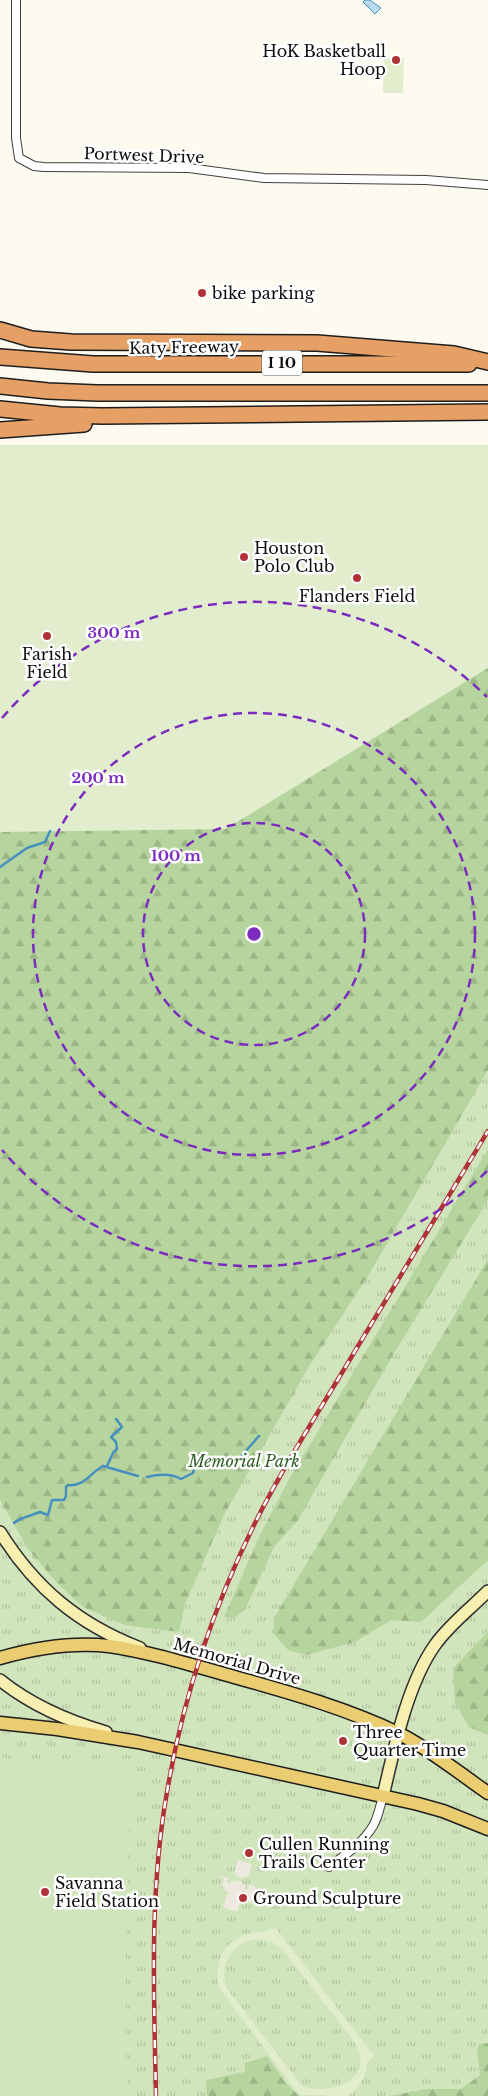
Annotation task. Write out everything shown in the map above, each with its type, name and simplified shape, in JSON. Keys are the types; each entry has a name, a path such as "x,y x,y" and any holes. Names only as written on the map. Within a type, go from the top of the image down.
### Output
{"highway":[{"path":"0,330 31,339 112,343 317,343 454,354 488,363"},
{"path":"0,349 33,358 76,364"},
{"name":"Katy Freeway","path":"0,356 76,364 488,363"},
{"path":"0,361 76,364"},
{"path":"0,379 98,386 488,383"},
{"path":"0,386 48,391 97,393 488,392"},
{"path":"0,409 60,415 243,416 488,412"},
{"path":"0,430 144,420 243,416"}],"main road":[{"name":"Memorial Drive","path":"0,1532 18,1560 37,1582 71,1611 114,1638 173,1660 313,1700 398,1734 413,1741 488,1793"},
{"path":"383,1796 398,1734 417,1677 429,1654 442,1636 488,1591"},
{"path":"0,1658 42,1648 79,1645 108,1646 173,1660"},
{"path":"0,1680 50,1711 76,1723 138,1742"},
{"path":"0,1724 49,1728 138,1742 383,1796 443,1811 488,1829"}],"street":[{"name":"Portwest Drive","path":"16,0 16,138 20,158 26,162 44,167 189,168 264,178 426,180 488,185"},
{"path":"328,1867 359,1845 367,1835 374,1825 383,1796"}],"green space":[{"path":"384,58 404,58 403,93 383,93"},
{"name":"Houston Polo Club","path":"0,445 488,445 488,668 226,829 0,832"},
{"name":"Memorial Park","path":"488,666 488,2096 0,2096 0,826"},
{"path":"488,666 488,1070 368,1276 308,1368 224,1515 185,1604 179,1632 125,1625 83,1607 57,1583 28,1549 0,1500 0,799"},
{"path":"488,1149 488,1200 393,1355 298,1520 274,1547 245,1610 233,1618 224,1617 259,1537 288,1481"},
{"path":"488,1259 488,1560 421,1622 391,1620 355,1642 306,1655 288,1650 274,1634 274,1618"},
{"path":"488,1632 488,1735 469,1727 455,1703 453,1668"},
{"path":"0,1758 54,1763 133,1765 126,1930 127,2096 0,2096"},
{"path":"275,1927 374,2056 367,2062 364,2077 359,2085 348,2096 301,2095 220,1989 218,1981 219,1964 221,1956 230,1943 245,1935","holes":["258,1939 272,1942 283,1950 356,2044 360,2057 360,2067 355,2076 337,2087 314,2089 302,2086 227,1989 224,1971 229,1956 234,1949 241,1944"]},
{"path":"488,2043 488,2096 389,2096 427,2089 461,2089 480,2075 477,2050 479,2044"},
{"path":"267,2056 285,2082 299,2096 207,2096 206,2080 245,2072 245,2063"}],"shaded area":[{"path":"238,1860 252,1864 248,1877 236,1876 237,1874 234,1873"},
{"path":"221,1876 228,1878 227,1883 230,1884 231,1881 235,1882 235,1880 243,1882 242,1884 245,1885 245,1889 248,1889 249,1884 257,1887 252,1903 245,1900 244,1904 240,1903 237,1912 223,1907 228,1892 222,1886 224,1879"}],"water":[{"path":"370,0 381,8 375,14 363,2"}],"waterway":[{"path":"0,867 27,848 45,842 50,831"},
{"path":"107,1466 117,1449 116,1442 111,1437 122,1427 116,1419"},
{"path":"147,1477 164,1475 181,1479 193,1473 195,1464 201,1458 226,1462 238,1460 259,1436"},
{"path":"14,1523 40,1512 48,1515 52,1500 64,1500 68,1485 83,1482 103,1466 138,1476"}],"railway":[{"path":"156,2096 154,1944 157,1868 161,1830 174,1757 191,1687 202,1652 241,1552 268,1497 304,1434 488,1131"}],"place":[{"name":"HoK Basketball Hoop","path":"396,60"},
{"name":"bike parking","path":"202,293"},
{"name":"Houston Polo Club","path":"244,557"},
{"name":"Flanders Field","path":"357,578"},
{"name":"Farish Field","path":"47,636"},
{"name":"Three Quarter Time","path":"343,1741"},
{"name":"Cullen Running Trails Center","path":"249,1853"},
{"name":"Savanna Field Station","path":"45,1892"},
{"name":"Ground Sculpture","path":"243,1898"}]}
